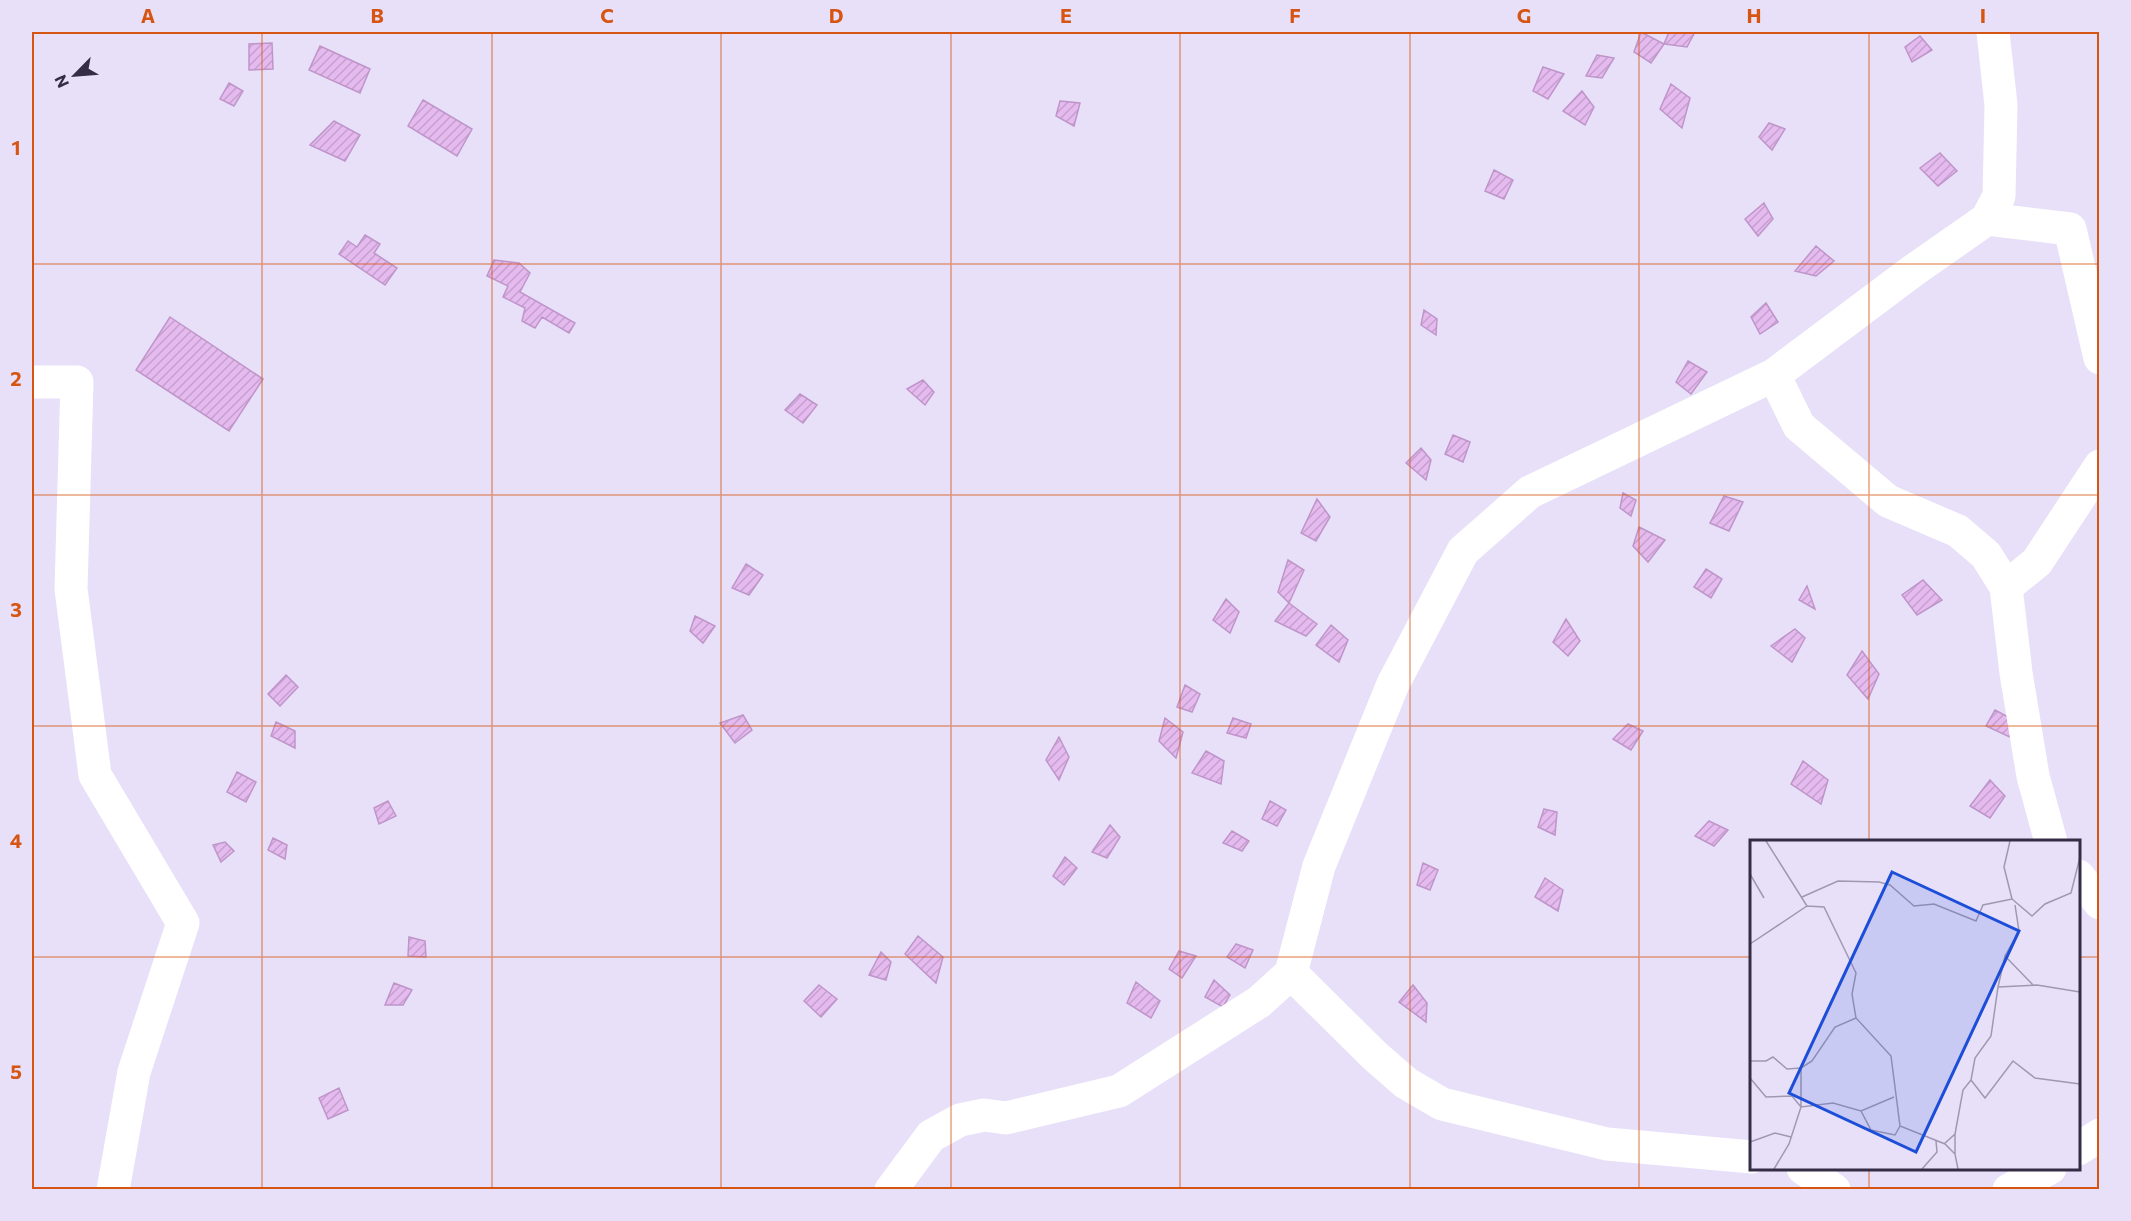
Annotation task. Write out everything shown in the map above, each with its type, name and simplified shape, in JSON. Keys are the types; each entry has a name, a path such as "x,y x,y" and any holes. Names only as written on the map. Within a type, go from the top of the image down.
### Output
{"street":[{"path":"891,1190 931,1136 960,1120 984,1115 1006,1118 1119,1091 1259,1002 1291,973 1318,866 1393,684 1463,551 1530,492 1774,375 1914,270 1987,219 1999,196 2001,105 1993,32"},
{"path":"1987,219 2070,229 2100,358"},
{"path":"1774,375 1799,426 1888,501 1958,531 1986,555 2006,587 2016,673 2033,777 2050,840"},
{"path":"32,382 78,382 71,589 96,775 183,923 134,1072 113,1190"},
{"path":"2006,587 2037,562 2100,466"},
{"path":"2080,877 2100,903"},
{"path":"1291,973 1375,1056 1406,1083 1442,1104 1607,1144 1750,1157"},
{"path":"2080,1148 2100,1134"},
{"path":"1806,1170 1834,1190"},
{"path":"2009,1190 2046,1170"}],"building":[{"path":"1641,32 1664,44 1651,63 1634,52"},
{"path":"1669,32 1695,32 1687,47 1664,44"},
{"path":"1920,36 1932,50 1912,62 1905,47"},
{"path":"272,43 273,69 249,70 249,44"},
{"path":"320,46 370,69 360,93 309,70"},
{"path":"1597,55 1614,58 1602,78 1586,76"},
{"path":"1543,67 1564,74 1548,99 1533,91"},
{"path":"229,83 243,91 234,106 220,99"},
{"path":"1671,84 1690,98 1682,128 1660,109"},
{"path":"1582,91 1594,107 1585,125 1563,111"},
{"path":"423,100 472,129 457,156 408,126"},
{"path":"1060,101 1080,103 1074,126 1056,116"},
{"path":"334,121 360,135 345,161 310,145"},
{"path":"1769,123 1785,129 1772,150 1759,137"},
{"path":"1940,153 1957,171 1938,186 1920,168"},
{"path":"1494,170 1513,180 1504,199 1485,191"},
{"path":"1764,203 1773,219 1758,236 1745,219"},
{"path":"365,235 380,244 374,253 397,268 385,285 339,254 348,241 357,247"},
{"path":"1816,246 1834,261 1816,276 1795,271"},
{"path":"494,260 519,263 530,273 520,292 575,323 569,333 542,317 535,328 522,321 525,308 503,297 508,286 487,276"},
{"path":"1766,303 1778,322 1760,334 1751,317"},
{"path":"1424,310 1437,319 1436,335 1421,325"},
{"path":"170,317 263,379 229,431 136,370"},
{"path":"1688,361 1707,372 1691,394 1676,382"},
{"path":"923,380 934,392 925,405 907,389"},
{"path":"800,394 817,405 803,423 785,410"},
{"path":"1453,435 1470,442 1463,462 1445,454"},
{"path":"1421,448 1431,460 1426,480 1406,463"},
{"path":"1623,493 1636,500 1631,516 1620,508"},
{"path":"1724,496 1743,502 1729,531 1710,523"},
{"path":"1317,499 1330,517 1316,541 1301,533"},
{"path":"1639,527 1665,540 1648,562 1633,546"},
{"path":"1288,560 1304,570 1289,603 1278,592"},
{"path":"746,564 763,575 749,595 732,588"},
{"path":"1706,569 1722,579 1711,598 1694,587"},
{"path":"1923,580 1942,600 1917,615 1902,595"},
{"path":"1807,586 1815,609 1799,600"},
{"path":"1226,599 1239,612 1230,633 1213,620"},
{"path":"1289,603 1317,624 1306,636 1275,621"},
{"path":"695,616 715,626 703,643 690,631"},
{"path":"1566,619 1580,641 1568,656 1553,642"},
{"path":"1331,625 1348,640 1339,662 1316,645"},
{"path":"1795,629 1805,638 1792,662 1771,646"},
{"path":"1862,651 1879,674 1868,699 1847,675"},
{"path":"286,675 298,687 280,706 268,694"},
{"path":"1185,685 1200,694 1192,712 1177,707"},
{"path":"1995,710 2010,718 2014,739 1986,726"},
{"path":"743,715 752,730 735,743 720,723"},
{"path":"1165,718 1183,732 1176,758 1159,741"},
{"path":"1233,718 1251,724 1246,738 1227,733"},
{"path":"276,722 295,731 295,748 271,736"},
{"path":"1628,724 1643,731 1631,750 1613,739"},
{"path":"1059,737 1069,757 1059,780 1046,760"},
{"path":"1206,751 1224,761 1221,784 1192,773"},
{"path":"1803,761 1828,780 1821,804 1791,784"},
{"path":"237,772 256,782 246,802 227,792"},
{"path":"1990,780 2005,796 1990,818 1970,806"},
{"path":"388,801 396,816 379,824 374,808"},
{"path":"1270,801 1286,810 1277,826 1262,819"},
{"path":"1544,809 1557,812 1555,835 1538,827"},
{"path":"1709,821 1728,830 1714,846 1695,836"},
{"path":"1110,825 1120,837 1107,858 1092,852"},
{"path":"1232,831 1249,841 1242,851 1223,843"},
{"path":"273,838 287,845 285,859 268,850"},
{"path":"225,842 234,851 221,862 213,845"},
{"path":"1065,857 1077,868 1064,885 1053,876"},
{"path":"1423,863 1438,870 1430,890 1417,885"},
{"path":"1545,878 1563,890 1558,911 1535,897"},
{"path":"918,936 943,957 936,983 905,954"},
{"path":"409,937 425,941 426,957 408,956"},
{"path":"1236,944 1253,950 1245,968 1227,957"},
{"path":"1179,951 1196,956 1182,978 1169,969"},
{"path":"881,952 891,962 886,980 869,975"},
{"path":"1214,980 1230,995 1223,1007 1205,997"},
{"path":"1136,982 1160,1001 1151,1018 1127,1003"},
{"path":"394,983 412,990 403,1005 385,1005"},
{"path":"819,985 837,999 821,1017 804,1001"},
{"path":"1413,985 1427,1003 1426,1022 1399,1002"},
{"path":"339,1088 348,1110 328,1119 319,1098"}]}
